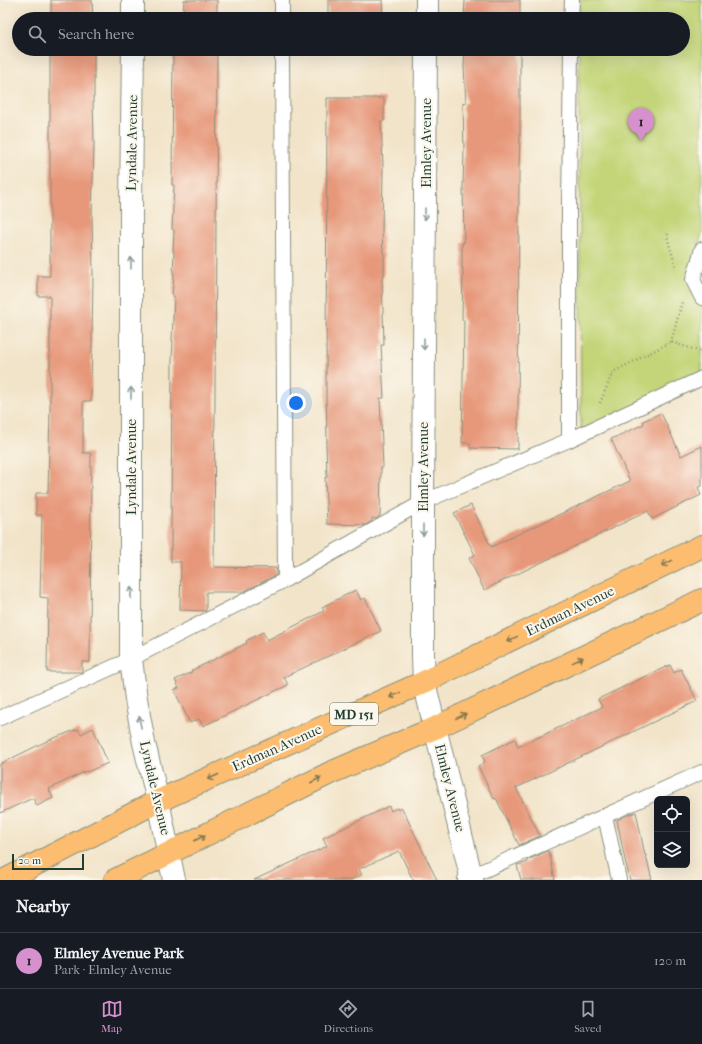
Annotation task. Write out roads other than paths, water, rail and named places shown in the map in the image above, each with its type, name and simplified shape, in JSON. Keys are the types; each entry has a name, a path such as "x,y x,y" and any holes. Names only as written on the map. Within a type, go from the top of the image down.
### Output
{"main road":[{"name":"Erdman Avenue","path":"5,880 158,801 424,682 702,549"},
{"path":"115,880 330,773 435,728 702,600"}],"street":[{"path":"133,0 133,12"},
{"path":"426,12 427,0"},
{"name":"Lyndale Avenue","path":"133,56 131,234 131,659 144,743 158,801 174,880"},
{"name":"Elmley Avenue","path":"426,56 422,646 424,682 469,879"}],"lane":[{"path":"282,0 282,12"},
{"path":"571,12 572,0"},
{"path":"282,56 285,580"},
{"path":"569,440 571,56"},
{"path":"702,249 693,280 702,298"},
{"path":"0,718 131,659 285,580 423,502 569,440 702,378"},
{"path":"469,879 702,772"},
{"path":"605,816 619,880"}],"place":[{"name":"Elmley Avenue Park","path":"641,141"}]}
